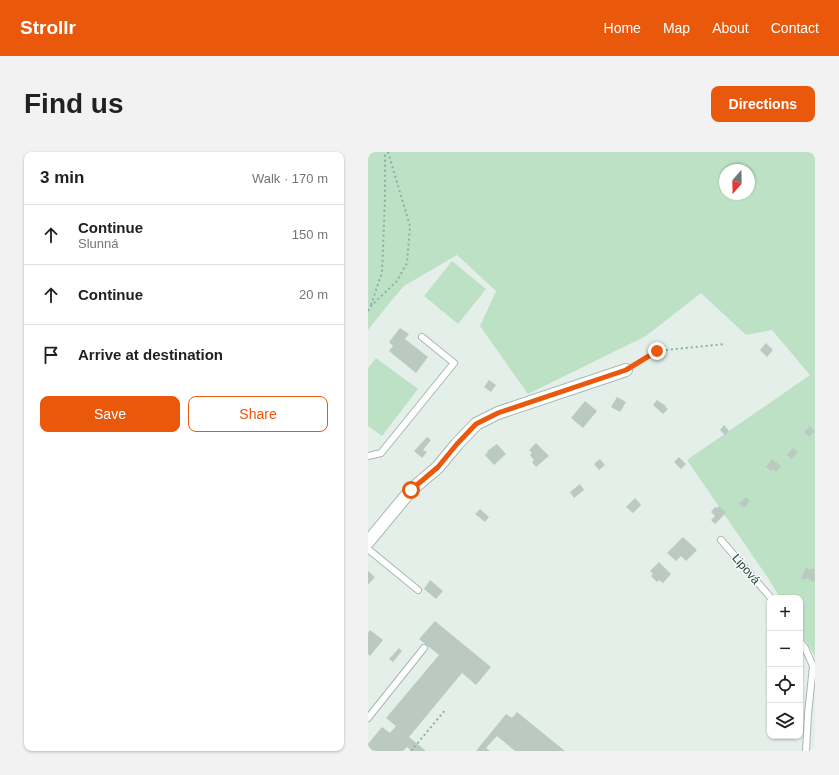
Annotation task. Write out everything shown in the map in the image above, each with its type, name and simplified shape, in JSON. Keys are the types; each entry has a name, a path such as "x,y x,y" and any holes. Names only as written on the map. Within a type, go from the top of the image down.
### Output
{"street":[{"path":"368,542 411,490 438,467 476,424 498,413 626,370"}],"lane":[{"path":"368,456 381,453 454,363 422,336"},
{"name":"Lipová","path":"721,540 768,595"},
{"path":"368,549 418,590"},
{"path":"803,645 813,666 806,751"},
{"path":"368,718 424,648"}],"path":[{"path":"368,311 382,272 386,200 385,152"},
{"path":"371,306 397,280 407,264 410,226 388,152"},
{"path":"626,370 657,351 725,344"},
{"path":"411,751 446,709"}],"green space":[{"path":"368,152 815,152 815,656 803,637 803,595 778,595 687,460 810,375 772,330 746,335 701,293 646,336 528,394 480,326 496,291 457,255 404,286 368,330"},
{"path":"452,261 486,289 458,324 424,296"},
{"path":"376,358 418,389 382,436 368,426 368,368"}],"building":[{"path":"400,328 409,334 405,339 428,357 416,373 389,351 393,346 389,342"},
{"path":"766,343 773,350 767,357 760,350"},
{"path":"489,380 496,385 491,392 484,387"},
{"path":"617,397 626,402 620,412 611,407"},
{"path":"657,400 668,409 663,414 653,405"},
{"path":"585,401 597,411 583,428 571,418"},
{"path":"724,425 729,431 725,435 720,430"},
{"path":"810,426 815,431 809,437 804,432"},
{"path":"427,437 431,440 423,450 427,452 422,458 414,451"},
{"path":"536,443 549,456 536,467 532,462 534,460 530,455 532,453 529,450"},
{"path":"497,444 506,454 494,465 485,455 488,452 487,451"},
{"path":"793,448 798,452 792,459 787,455"},
{"path":"679,457 686,464 681,469 674,462"},
{"path":"600,459 605,465 599,470 594,464"},
{"path":"772,459 781,466 776,472 772,469 771,471 766,467"},
{"path":"580,484 584,490 574,498 570,492"},
{"path":"746,497 750,501 744,508 739,504"},
{"path":"635,498 641,505 633,513 626,507"},
{"path":"719,506 726,513 715,524 711,520 715,516 711,512 715,507 717,508"},
{"path":"480,509 489,517 485,522 475,514"},
{"path":"683,537 697,550 686,561 681,556 676,561 667,553"},
{"path":"659,562 671,574 663,583 659,580 657,582 651,576 653,574 650,571"},
{"path":"806,568 810,570 812,568 815,570 813,572 815,574 815,581 813,582 807,578 805,580 801,578"},
{"path":"368,571 375,577 368,585"},
{"path":"430,580 443,591 436,599 424,589"},
{"path":"435,621 491,667 476,685 462,673 409,737 426,751 412,751 407,747 403,751 368,751 368,744 382,727 390,733 396,726 386,718 439,655 419,639"},
{"path":"370,630 383,640 370,656 368,654 368,633"},
{"path":"399,648 402,651 393,662 389,659"},
{"path":"517,712 565,751 515,751 497,736 486,748 490,751 476,751 506,714 512,718"}],"route":[{"path":"411,490 438,467 476,424 498,413 626,370 657,351"}]}
